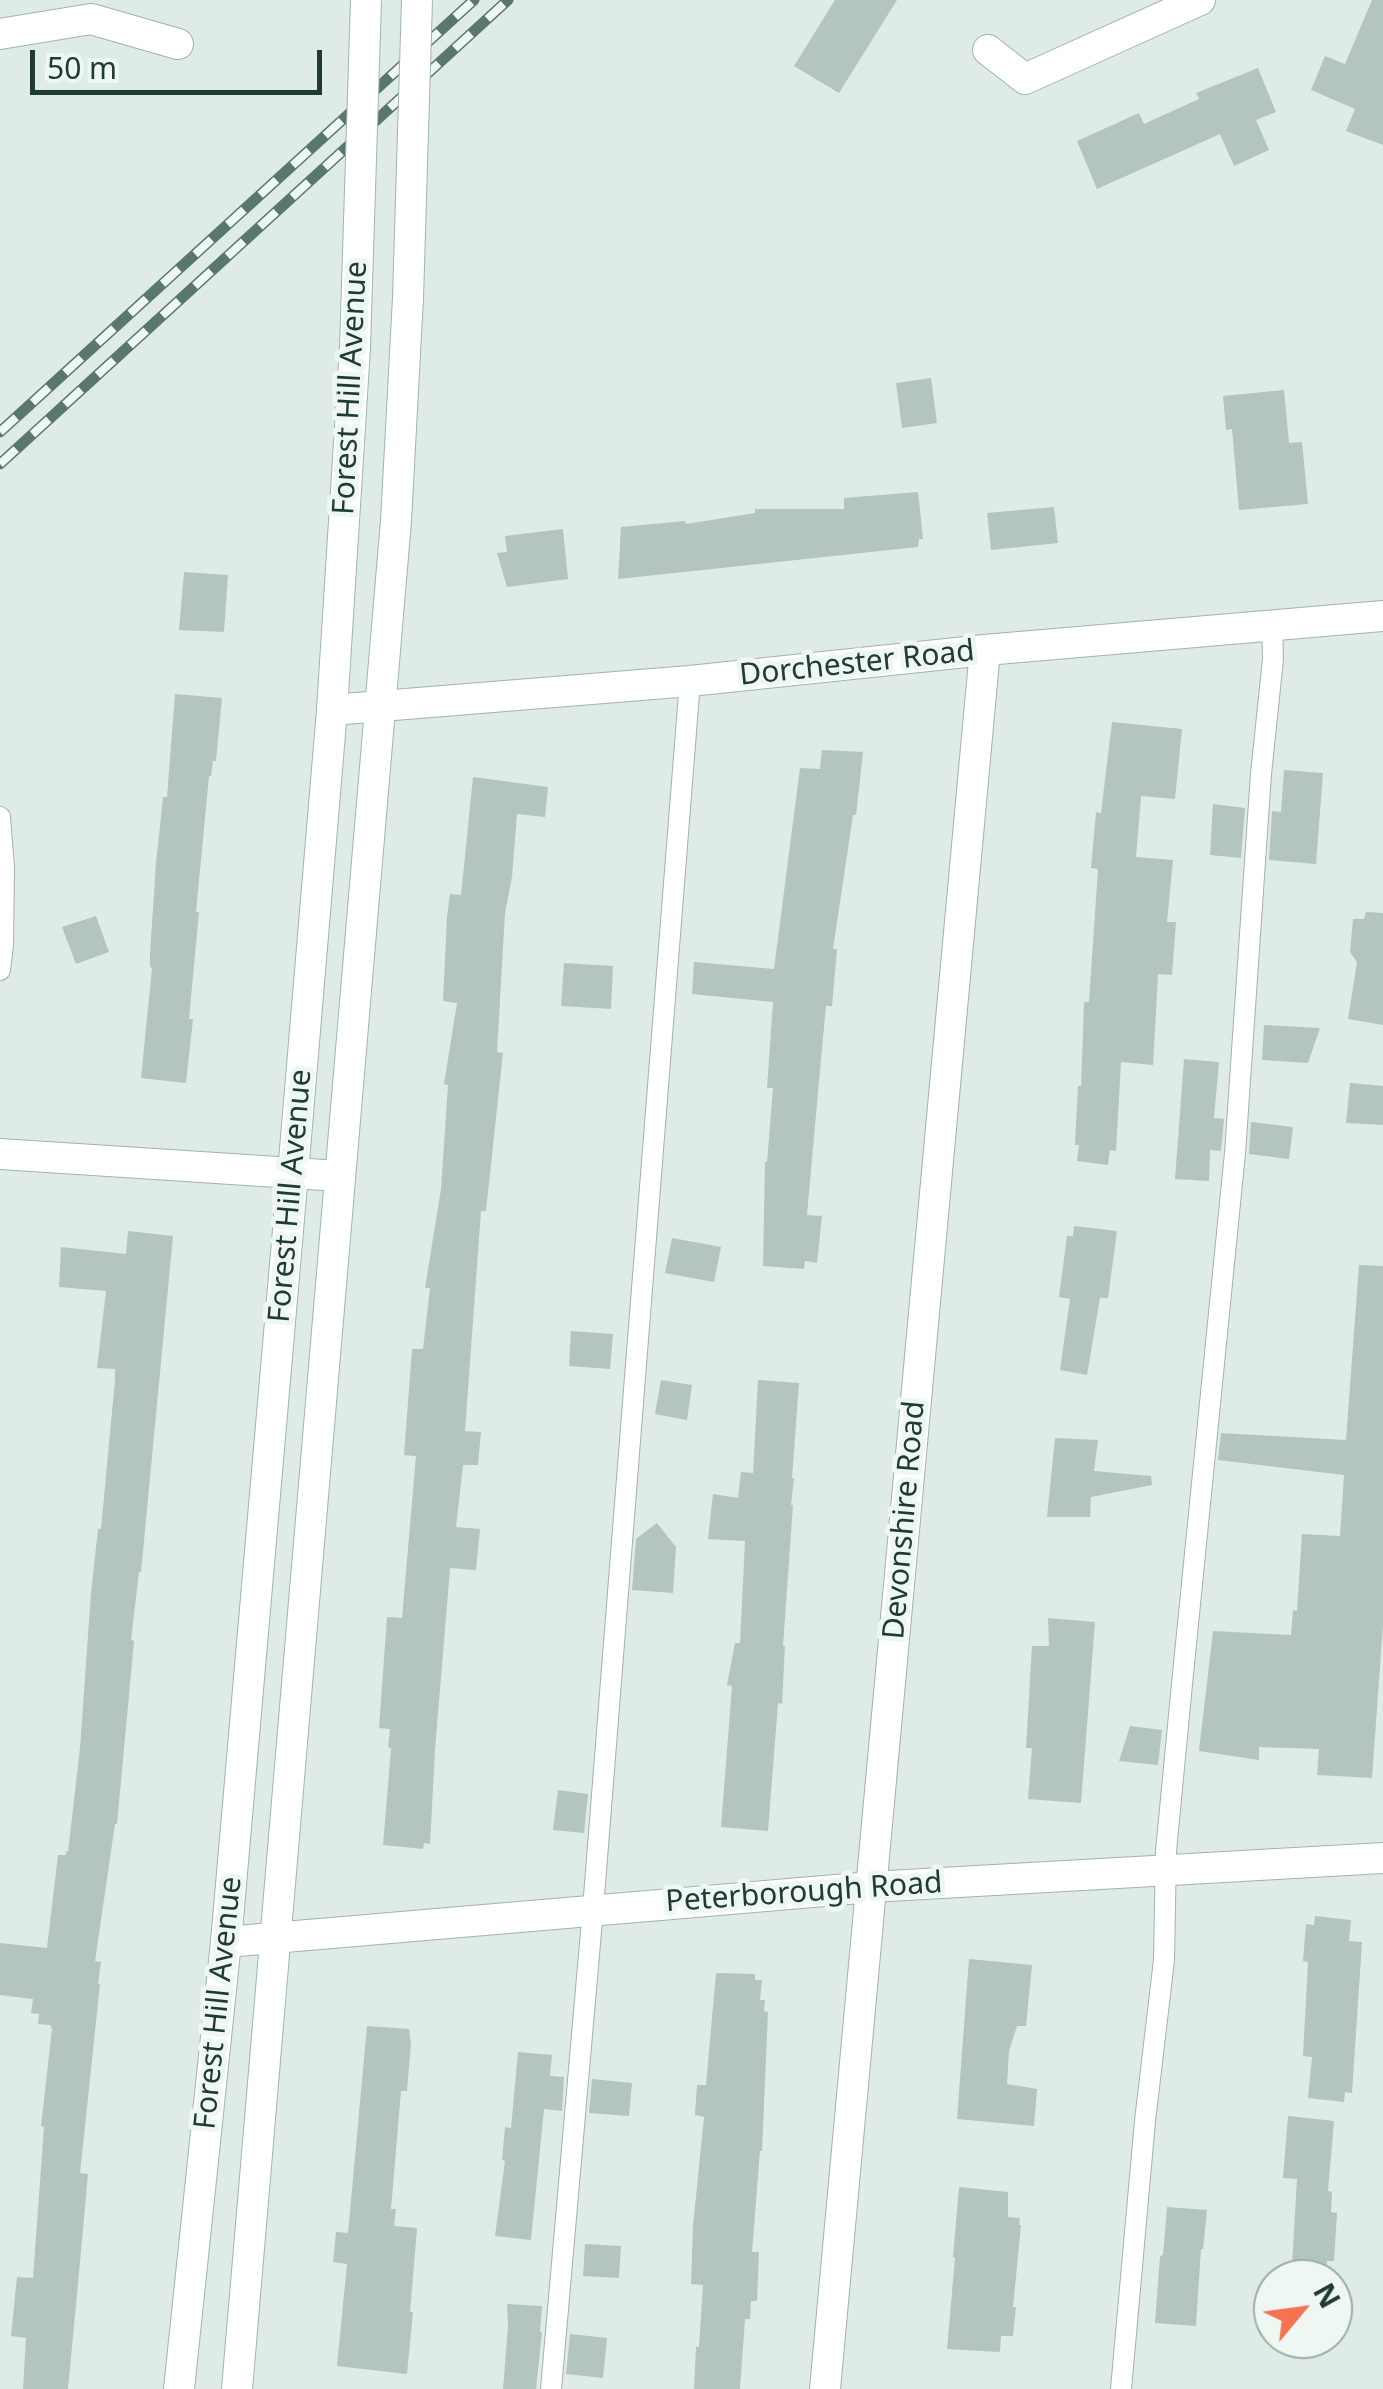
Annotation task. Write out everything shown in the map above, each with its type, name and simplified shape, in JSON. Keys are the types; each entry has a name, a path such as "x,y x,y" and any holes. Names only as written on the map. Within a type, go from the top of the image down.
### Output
{"main road":[{"name":"Forest Hill Avenue","path":"180,2389 226,1942 332,710 355,348 366,0"},
{"name":"Forest Hill Avenue","path":"237,2389 400,468 417,0"},
{"path":"988,50 1024,79 1200,0"},
{"path":"0,34 91,19 178,44"},
{"name":"Dorchester Road","path":"332,710 690,681 986,650 1383,616"},
{"name":"Devonshire Road","path":"825,2389 986,650"},
{"path":"0,1154 339,1176"},
{"name":"Peterborough Road","path":"226,1942 870,1887 1383,1858"}],"lane":[{"path":"1121,2389 1144,2121 1164,1960 1166,1851 1235,1153 1259,792 1273,659 1272,625"},
{"path":"551,2389 593,1910 690,681"},
{"path":"0,817 4,868 4,945 0,970"}],"building":[{"path":"835,0 897,0 839,93 794,66"},
{"path":"1372,0 1383,0 1383,145 1346,131 1355,109 1311,90 1325,56 1345,64"},
{"path":"1258,68 1276,112 1256,120 1269,150 1234,166 1220,134 1097,189 1077,141 1139,113 1144,124 1199,99 1196,93"},
{"path":"931,378 937,423 902,428 896,383"},
{"path":"1284,390 1289,443 1302,442 1308,504 1239,510 1232,429 1226,430 1223,396"},
{"path":"918,492 923,539 919,539 918,547 618,579 621,527 685,521 686,524 755,513 755,509 844,509 844,498"},
{"path":"1054,507 1058,543 991,550 987,513"},
{"path":"563,529 568,579 507,587 497,553 507,552 505,536"},
{"path":"184,572 228,575 224,632 179,630"},
{"path":"175,694 222,698 216,761 209,776 196,912 189,1019 193,1019 186,1083 141,1078 152,968 156,863 163,797 167,797"},
{"path":"1112,722 1182,729 1175,799 1141,796 1136,857 1173,860 1167,922 1176,922 1172,975 1158,974 1153,1065 1121,1062 1116,1151 1110,1150 1108,1165 1077,1161 1079,1145 1075,1145 1098,869 1091,868 1096,812 1101,813"},
{"path":"822,750 863,752 833,949 837,949 832,1006 826,1006 818,1092 807,1215 822,1216 817,1263 805,1261 804,1269 763,1266 765,1162 773,1088 767,1088 773,1002 692,994 694,962 774,969 800,768 820,769"},
{"path":"1284,770 1323,773 1316,864 1269,860 1272,811 1281,812"},
{"path":"473,777 548,787 545,817 517,814 505,913 497,1052 503,1053 486,1211 481,1211 465,1431 481,1432 478,1465 463,1465 456,1527 480,1529 476,1570 450,1568 430,1844 424,1843 423,1849 383,1845 391,1748 390,1729 379,1728 387,1617 402,1618 416,1456 404,1455 412,1349 423,1349 430,1288 425,1288 441,1189 448,1085 444,1084 457,1003 443,1001 447,917 450,894 461,895"},
{"path":"1213,804 1245,808 1241,858 1210,855"},
{"path":"1366,912 1383,913 1383,1025 1348,1019 1357,962 1350,952 1353,919 1364,919"},
{"path":"96,916 109,952 76,964 62,927"},
{"path":"564,963 613,966 611,1009 561,1006"},
{"path":"1264,1025 1320,1028 1308,1063 1262,1060"},
{"path":"1184,1059 1219,1062 1214,1118 1224,1119 1221,1151 1210,1150 1209,1181 1175,1179"},
{"path":"1350,1083 1383,1086 1383,1125 1346,1123"},
{"path":"1251,1122 1293,1127 1289,1159 1249,1154"},
{"path":"1074,1226 1117,1231 1108,1298 1100,1298 1087,1375 1060,1370 1070,1299 1059,1297 1067,1236 1073,1236"},
{"path":"128,1231 173,1236 131,1640 134,1641 117,1824 95,1961 101,1962 100,1984 80,2173 88,2174 68,2389 23,2389 26,2338 11,2336 17,2277 33,2278 44,2127 41,2126 52,2029 50,2025 38,2024 39,2014 31,2013 33,1999 0,1995 0,1943 47,1948 58,1855 68,1852 115,1380 115,1369 97,1368 106,1291 59,1287 61,1247 126,1254"},
{"path":"672,1238 721,1247 714,1282 665,1273"},
{"path":"1359,1265 1383,1266 1383,1625 1372,1778 1317,1775 1319,1749 1259,1747 1259,1760 1199,1751 1213,1631 1291,1635 1293,1610 1297,1611 1302,1534 1340,1536 1344,1475 1218,1460 1221,1433 1346,1440"},
{"path":"571,1331 613,1334 610,1369 569,1366"},
{"path":"661,1380 692,1385 687,1420 655,1414"},
{"path":"758,1380 799,1383 782,1704 778,1703 768,1831 721,1827 732,1686 727,1685 735,1643 740,1643 745,1541 708,1539 713,1494 738,1498 741,1472 753,1473"},
{"path":"1055,1438 1098,1440 1094,1471 1151,1476 1152,1485 1091,1497 1090,1517 1047,1517"},
{"path":"657,1523 676,1547 673,1593 632,1590 636,1539"},
{"path":"1048,1618 1095,1622 1081,1803 1028,1799 1032,1748 1026,1748 1032,1646 1049,1646"},
{"path":"1130,1726 1162,1730 1158,1765 1119,1761"},
{"path":"558,1790 588,1794 584,1833 553,1830"},
{"path":"1315,1916 1351,1920 1349,1941 1362,1942 1352,2093 1345,2092 1344,2102 1308,2098 1312,2057 1303,2056 1308,1962 1303,1961 1306,1924 1314,1925"},
{"path":"969,1959 1032,1965 1026,2026 1017,2026 1009,2051 1007,2084 1037,2089 1034,2126 957,2119"},
{"path":"716,1973 755,1974 755,1980 762,1980 760,2000 765,2000 764,2011 768,2012 762,2151 752,2252 759,2252 757,2301 751,2301 750,2319 745,2319 740,2389 694,2389 703,2285 691,2284 693,2226 704,2117 695,2115 697,2085 706,2085"},
{"path":"367,2026 409,2029 411,2044 407,2091 401,2091 391,2209 396,2209 394,2226 417,2228 407,2374 337,2366 347,2264 333,2262 336,2232 348,2233"},
{"path":"518,2052 552,2055 550,2076 564,2077 562,2111 544,2109 531,2240 495,2236 505,2161 505,2127 511,2128"},
{"path":"592,2079 632,2083 629,2116 589,2113"},
{"path":"1288,2116 1334,2121 1328,2191 1332,2192 1331,2212 1337,2213 1334,2259 1292,2259 1297,2179 1283,2178"},
{"path":"959,2187 1008,2192 1008,2217 1020,2218 1013,2336 1001,2336 1000,2352 947,2349"},
{"path":"1167,2207 1207,2210 1196,2326 1155,2323"},
{"path":"585,2244 621,2246 619,2278 583,2276"},
{"path":"507,2304 542,2306 536,2389 503,2389"},
{"path":"570,2334 607,2338 603,2378 566,2374"}],"railway":[{"path":"0,432 474,0"},
{"path":"0,464 508,0"}]}
